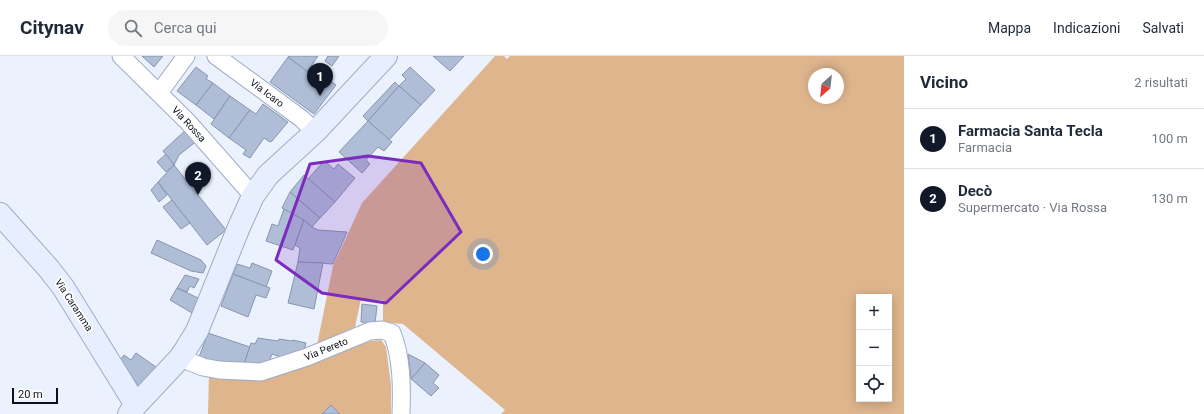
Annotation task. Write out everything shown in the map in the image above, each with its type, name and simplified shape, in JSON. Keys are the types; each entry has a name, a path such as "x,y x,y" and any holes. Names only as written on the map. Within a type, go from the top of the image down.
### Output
{"street":[{"name":"Via Rossa","path":"121,56 188,122 253,196"},
{"path":"159,93 186,56"},
{"name":"Via Icaro","path":"216,56 302,119 316,132"},
{"path":"133,409 180,358 197,331 253,196 268,175 316,132 386,56"},
{"name":"Via Caramma","path":"0,214 63,287 133,409"},
{"name":"Via Pereto","path":"180,358 202,367 219,370 261,372 307,357 370,331 382,330 392,333 396,343 402,386 401,414"}],"highlighted area":[{"path":"368,156 421,163 461,232 386,303 322,293 276,260 310,164"}],"shaded area":[{"path":"495,56 504,56 507,59 510,56 904,56 904,414 501,414 505,410 403,324 383,322 383,300 361,299 355,327 317,345 333,266 362,203"},
{"path":"381,340 386,347 391,385 391,414 208,414 209,373 307,363 371,341"}],"building":[{"path":"142,56 163,56 154,67"},
{"path":"318,56 307,72 288,57"},
{"path":"328,56 339,56 332,66 325,61"},
{"path":"433,56 464,56 450,71"},
{"path":"288,57 312,75 315,70 336,85 314,114 270,82"},
{"path":"196,67 208,76 206,79 213,83 196,105 177,91"},
{"path":"410,67 435,90 421,105 399,86 406,79 402,75"},
{"path":"395,82 399,86 368,121 363,116"},
{"path":"213,83 230,96 214,119 196,105"},
{"path":"399,86 421,105 389,140 368,121"},
{"path":"230,96 250,110 229,138 211,124"},
{"path":"263,104 288,122 272,141 270,142 264,138 250,158 243,154 246,150 229,138 250,110 256,114"},
{"path":"368,121 392,142 384,151 378,147 366,160 370,164 362,173 339,152"},
{"path":"188,128 198,140 179,155 174,165 163,151"},
{"path":"166,154 174,165 166,172 157,162"},
{"path":"324,161 334,169 338,164 355,178 335,202 308,179"},
{"path":"174,165 226,230 207,245 158,182"},
{"path":"304,175 335,202 320,218 290,192"},
{"path":"158,182 167,195 159,202 151,190"},
{"path":"290,192 320,218 312,227 304,220 282,208"},
{"path":"172,200 190,223 181,229 163,207"},
{"path":"284,209 304,220 293,250 266,241 272,224 278,226"},
{"path":"304,220 318,230 347,232 333,264 298,262 300,248 295,245"},
{"path":"157,240 201,260 206,266 203,273 191,271 151,253"},
{"path":"298,262 323,263 314,309 288,303"},
{"path":"252,263 272,271 266,287 233,274 237,264 250,268"},
{"path":"233,274 270,288 266,298 256,295 248,317 221,306"},
{"path":"185,275 199,279 194,288 190,286 187,292 177,288"},
{"path":"177,288 198,298 192,313 170,300"},
{"path":"362,304 377,306 375,323 361,322"},
{"path":"208,333 250,347 243,367 224,365 199,357"},
{"path":"258,338 278,341 279,339 293,340 306,343 303,355 287,359 272,354 267,367 243,367 251,343 255,344"},
{"path":"136,353 156,367 140,388 120,360 124,355 131,360"},
{"path":"408,354 425,363 411,379"},
{"path":"425,363 439,375 433,383 439,388 431,396 411,379"},
{"path":"331,405 340,414 322,414"}],"place":[{"name":"Farmacia Santa Tecla","path":"320,96"},
{"name":"Decò","path":"198,195"}]}
